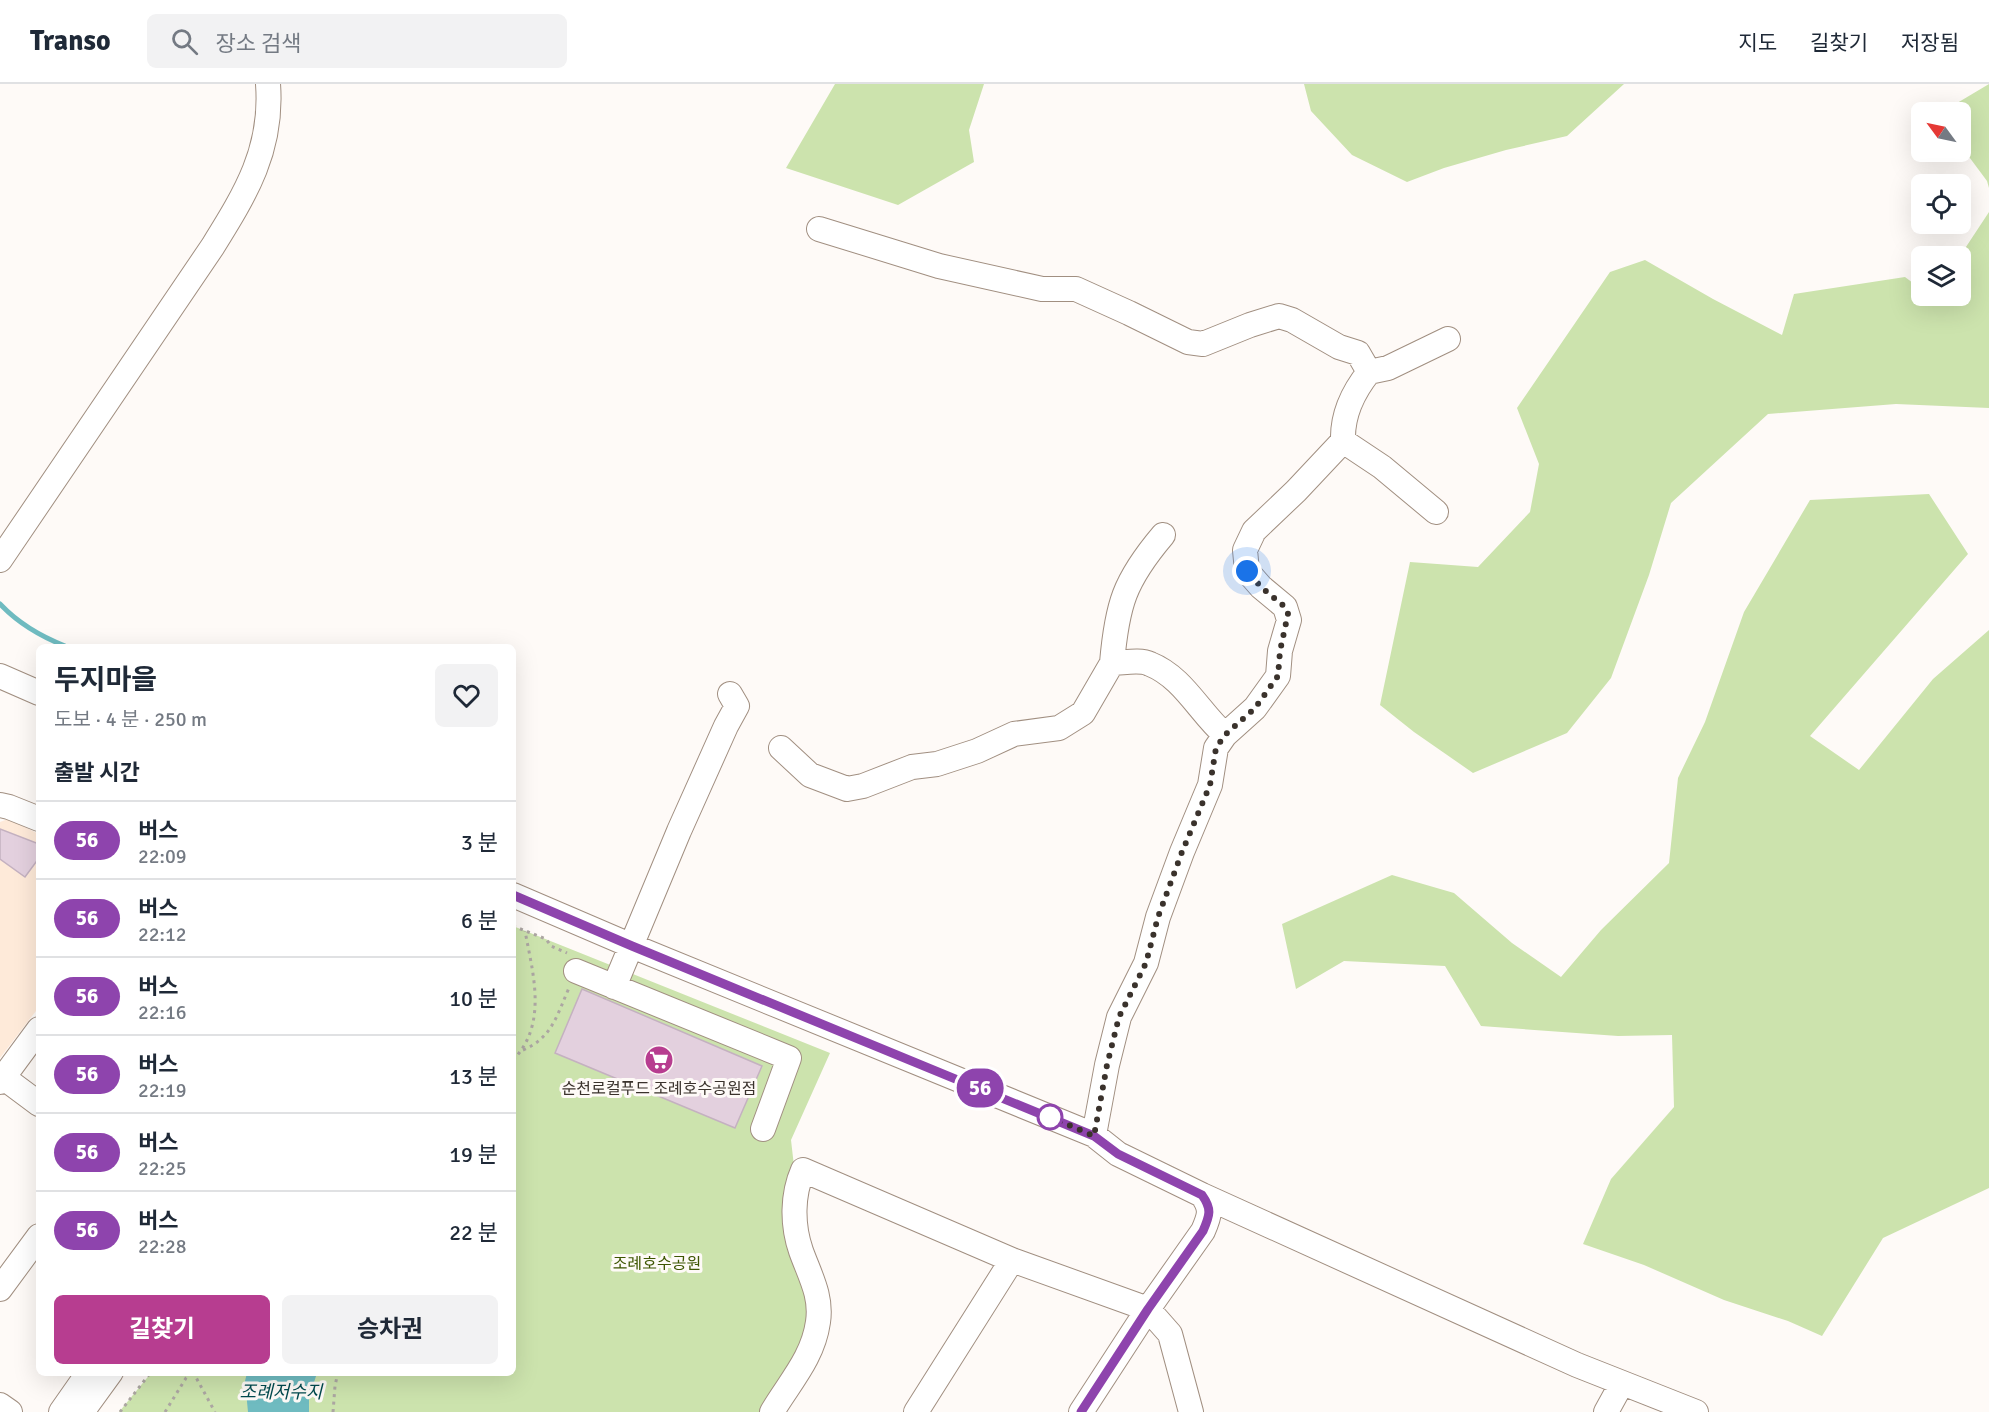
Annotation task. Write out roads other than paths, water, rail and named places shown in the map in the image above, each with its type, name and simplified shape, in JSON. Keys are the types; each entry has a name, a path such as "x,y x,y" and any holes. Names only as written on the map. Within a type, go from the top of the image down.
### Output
{"street":[{"path":"1,559 213,246 241,200 258,164 266,133 270,108 268,84"},
{"path":"819,229 939,267 1042,289 1076,289 1188,342 1203,344 1250,324 1279,316 1292,320 1339,347 1358,354 1369,372"},
{"path":"1094,1136 1107,1065 1119,1017 1146,963 1158,917 1210,785 1216,748 1225,735 1255,708 1278,676 1280,651 1289,620 1288,614 1285,607 1261,587 1247,571 1245,550 1254,531 1343,441 1342,426 1350,402 1369,372 1388,368 1448,339"},
{"path":"1343,441 1382,467 1436,512"},
{"path":"781,748 810,775 847,789 863,786 912,767 937,764 977,751 1014,734 1059,728 1083,713 1112,663 1116,620 1130,579 1163,535"},
{"path":"1112,663 1148,663 1170,676 1194,699 1214,726 1225,735"},
{"path":"0,676 36,692"},
{"path":"614,987 684,820 737,706 730,694"},
{"path":"0,805 36,818"},
{"path":"516,896 1094,1136 1118,1154 1202,1195 1577,1365 1696,1412"},
{"path":"576,971 789,1058 763,1129"},
{"path":"36,1033 1,1078 36,1102"},
{"path":"772,1412 800,1371 813,1344 819,1322 819,1299 801,1250 795,1218 794,1196 803,1170 1012,1260 1148,1309 1170,1334 1191,1412"},
{"path":"1081,1412 1148,1309 1203,1231 1209,1217 1209,1204 1202,1195"},
{"path":"0,1289 36,1240"},
{"path":"916,1412 1012,1260"},
{"path":"61,1412 86,1376"},
{"path":"82,1412 108,1376"},
{"path":"1606,1412 1622,1383"},
{"path":"0,1405 10,1412"}],"water":[{"name":"조례저수지","path":"246,1376 316,1376 309,1398 309,1412 248,1412"}],"waterway":[{"path":"0,604 30,628 61,644"}],"place":[{"name":"순천로컬푸드 조례호수공원점","path":"659,1060"}],"park label":[{"name":"조례호수공원","path":"657,1263"}]}
